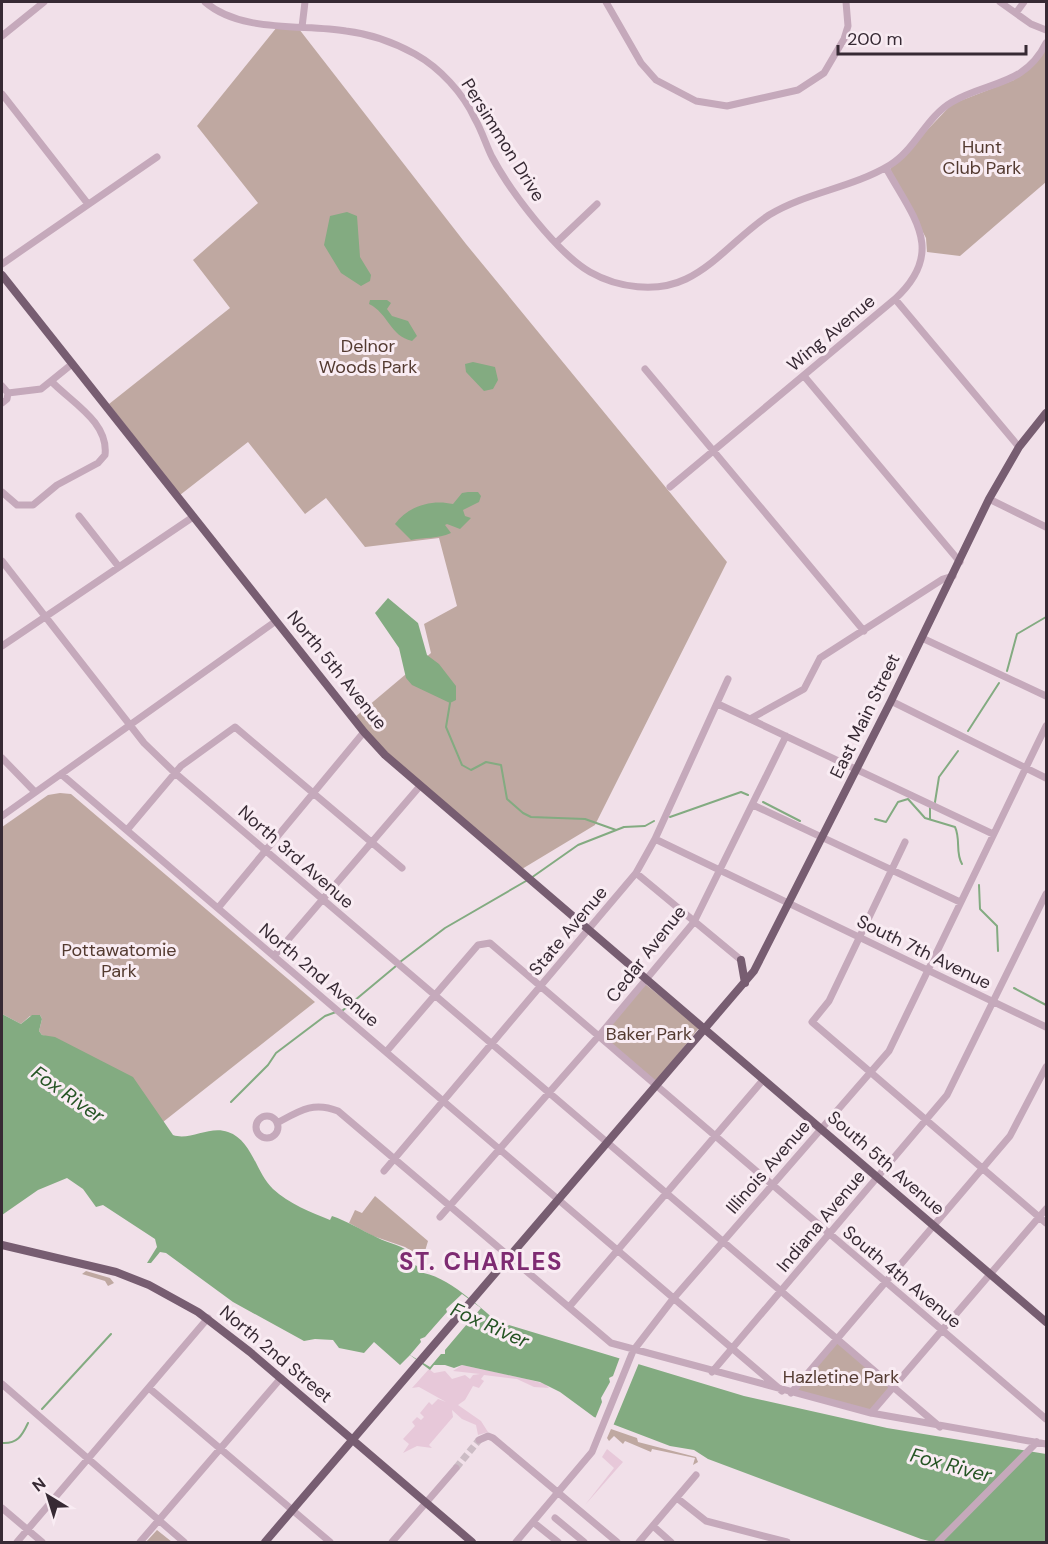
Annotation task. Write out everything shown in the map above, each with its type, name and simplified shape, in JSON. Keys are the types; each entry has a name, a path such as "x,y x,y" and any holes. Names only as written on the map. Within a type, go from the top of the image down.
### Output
{"main road":[{"name":"North 5th Avenue","path":"2,276 364,732 420,786 706,1028"},
{"name":"East Main Street","path":"265,1542 745,983 762,957 789,904 960,562 989,499 1020,447 1047,413"},
{"path":"745,983 741,960 753,962 762,957"},
{"name":"South 5th Avenue","path":"706,1028 763,1080 1047,1322"},
{"name":"North 2nd Street","path":"2,1245 116,1272 168,1295 208,1318 281,1377 472,1542"}],"street":[{"path":"2,36 44,2"},
{"name":"Persimmon Drive","path":"205,2 240,20 345,30 382,38 419,56 439,71 474,116 492,156 509,185 557,242 578,263 606,280 647,287 666,285 686,279 706,266 746,231 770,215 801,199 862,179 886,168 894,163 950,103 1024,72 1040,56 1047,43"},
{"path":"302,27 305,2"},
{"path":"606,2 640,63 656,80 696,101 727,106 798,90 824,73 844,39 848,26 846,2"},
{"path":"1000,2 1031,24 1047,30"},
{"path":"1016,13 1024,2"},
{"path":"2,94 88,204"},
{"path":"2,264 157,157"},
{"name":"Wing Avenue","path":"670,487 896,299 921,268 924,245 918,225 886,168"},
{"path":"557,242 597,204"},
{"path":"896,299 1020,447"},
{"path":"8,393 41,389 72,364"},
{"path":"645,369 864,631"},
{"path":"804,375 960,562"},
{"path":"2,492 17,505 33,505 57,485 98,463 105,455 105,443 98,426 51,381"},
{"path":"2,386 8,393"},
{"path":"2,403 7,399 8,393"},
{"path":"989,499 1047,527"},
{"path":"79,516 119,567"},
{"path":"2,646 193,517"},
{"name":"North 3rd Avenue","path":"2,561 144,743 176,773 940,1427"},
{"path":"750,719 804,689 820,658 943,579 953,576"},
{"path":"2,816 276,621"},
{"path":"922,638 1047,696"},
{"name":"State Avenue","path":"384,1171 636,873 655,839 728,679"},
{"path":"891,701 1047,778"},
{"path":"718,704 993,834"},
{"name":"Illinois Avenue","path":"516,1542 592,1452 633,1351 673,1299 889,1052 1047,726"},
{"path":"127,830 180,766 235,727 402,868"},
{"path":"218,908 315,794 364,732"},
{"name":"Cedar Avenue","path":"440,1217 550,1093 694,922 786,736"},
{"path":"2,758 35,792"},
{"name":"North 2nd Avenue","path":"62,774 782,1391"},
{"path":"274,956 420,786"},
{"path":"753,805 960,902"},
{"name":"South 7th Avenue","path":"655,839 1047,1028"},
{"path":"905,842 825,1008 812,1022 1047,1223"},
{"path":"636,873 741,960"},
{"name":"Indiana Avenue","path":"712,1372 947,1095 1047,894"},
{"name":"South 4th Avenue","path":"435,996 478,945 485,942 1047,1419"},
{"path":"386,1052 435,996"},
{"path":"791,1394 1010,1136 1047,1067"},
{"path":"569,1307 763,1080"},
{"path":"277,1123 303,1108 327,1107 338,1112 611,1343 791,1394 871,1413 940,1427 1047,1444"},
{"path":"871,1413 1047,1209"},
{"path":"17,1542 208,1318"},
{"path":"140,1542 281,1377"},
{"path":"2,1384 184,1542"},
{"path":"149,1388 330,1542"},
{"path":"482,1438 493,1438 617,1542"},
{"path":"938,1542 1037,1442"},
{"path":"392,1542 456,1468"},
{"path":"639,1542 696,1475"},
{"path":"677,1498 706,1521 787,1542"},
{"path":"2,1508 42,1542"},
{"path":"555,1518 584,1542"},
{"path":"533,1522 558,1542"},
{"path":"653,1526 671,1542"},
{"path":"746,1542 750,1533"}],"green space":[{"name":"Delnor Woods Park","path":"277,27 299,29 466,244 727,562 595,825 522,869 387,753 355,717 431,653 424,624 457,606 439,538 365,547 326,498 305,514 248,442 180,495 109,404 230,308 193,260 258,203 197,126"},
{"name":"Hunt Club Park","path":"1046,44 1046,182 960,256 927,252 926,238 890,169 952,104 1014,80"},
{"name":"Pottawatomie Park","path":"71,794 315,1002 163,1122 155,1112 51,1038 42,1035 39,1031 42,1019 40,1015 30,1016 21,1024 2,1014 2,827 48,795"},
{"name":"Baker Park","path":"644,983 699,1028 654,1084 599,1037"},
{"path":"375,1196 428,1241 423,1258 405,1247 373,1236 349,1223 355,1210 362,1213"},
{"path":"86,1271 110,1278 114,1283 108,1286 105,1281 82,1274"},
{"name":"Hazletine Park","path":"838,1341 891,1387 870,1412 795,1392"},
{"path":"611,1429 637,1438 638,1442 696,1457 698,1462 693,1465 695,1458 652,1449 651,1452 625,1441 623,1444 614,1436 609,1441 607,1438"},
{"path":"157,1530 172,1542 146,1542"}],"shaded area":[{"path":"462,1365 527,1379 545,1384 549,1388 534,1387 517,1379 484,1375 481,1379 484,1381 479,1388 473,1386 465,1400 458,1405 481,1421 488,1432 478,1435 476,1425 462,1419 452,1410 453,1417 429,1445 432,1448 417,1446 403,1453 409,1444 403,1439 415,1426 412,1422 417,1417 421,1420 424,1417 420,1413 429,1402 432,1405 438,1399 446,1402 419,1387 412,1388 429,1369 434,1373 445,1371 452,1379 465,1375 470,1379 473,1375 480,1374 453,1371"},
{"path":"607,1449 623,1462 585,1505 614,1468 602,1457"}],"water":[{"path":"347,212 357,216 360,257 371,275 370,281 361,286 341,273 324,245 330,216"},
{"path":"370,300 387,300 391,303 387,309 392,316 408,321 417,336 412,341 399,334 381,313 369,304"},
{"path":"473,362 495,367 498,380 493,389 484,391 466,372 465,364"},
{"path":"478,492 481,496 479,502 463,510 465,516 471,518 460,529 445,525 451,533 411,540 395,524 414,508 437,502 453,504 462,493"},
{"path":"388,598 418,623 427,655 439,664 456,686 456,700 450,703 412,685 406,678 399,648 375,613"},
{"name":"Fox River","path":"2,1014 21,1024 32,1015 40,1015 42,1019 39,1031 42,1035 55,1037 133,1077 173,1135 186,1136 221,1130 236,1136 248,1149 267,1182 279,1194 308,1211 330,1220 332,1216 338,1218 406,1249 415,1256 413,1264 417,1266 418,1272 429,1274 452,1286 505,1328 509,1325 744,1396 887,1428 1046,1454 1046,1542 933,1542 921,1539 708,1459 694,1450 670,1446 594,1417 560,1392 540,1382 462,1365 454,1368 434,1365 430,1370 410,1355 400,1365 374,1342 364,1353 339,1348 333,1340 304,1341 233,1302 166,1253 160,1252 151,1263 147,1263 157,1247 155,1239 103,1205 96,1207 83,1189 67,1178 38,1190 2,1215"}],"pier":[{"path":"462,1294 481,1308 471,1320 472,1323 467,1324 445,1350 445,1354 441,1354 430,1367 410,1355 421,1342 420,1339 425,1337 447,1312 446,1309"},
{"path":"620,1357 639,1363 613,1426 595,1419 602,1402 601,1398 610,1382 609,1378 613,1376"}],"waterway":[{"path":"1007,671 1017,634 1046,617"},
{"path":"968,731 999,683"},
{"path":"450,703 446,727 462,765 471,770 486,762 501,765 507,799 523,813 531,817 585,819 616,830"},
{"path":"935,802 939,777 958,751"},
{"path":"670,817 741,792 748,795"},
{"path":"875,819 886,822 898,802 908,799 925,818 955,827 962,864"},
{"path":"763,802 800,821"},
{"path":"930,808 930,819"},
{"path":"531,878 578,845 624,827 645,826 654,821"},
{"path":"400,962 445,928 526,881"},
{"path":"979,885 980,909 997,926 998,951"},
{"path":"342,1011 396,966"},
{"path":"1014,988 1046,1005"},
{"path":"231,1102 268,1065 276,1053 325,1016 336,1012"},
{"path":"42,1409 111,1334"},
{"path":"2,1443 12,1442 18,1438 28,1423"}],"tunnel":[{"path":"456,1468 479,1440"}],"district":[{"name":"ST. CHARLES","path":"481,1261"}]}
